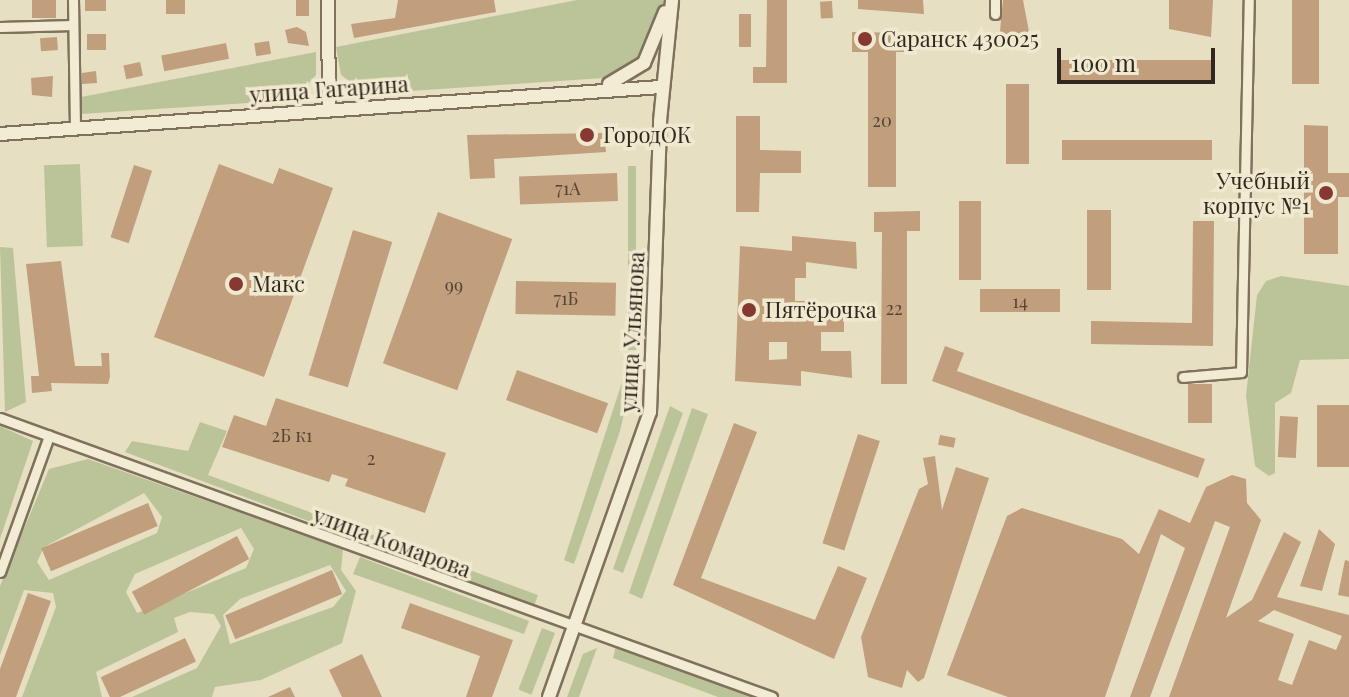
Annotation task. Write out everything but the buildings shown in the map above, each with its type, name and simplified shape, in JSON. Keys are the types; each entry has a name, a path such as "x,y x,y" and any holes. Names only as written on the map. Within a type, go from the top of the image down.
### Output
{"street":[{"path":"73,0 75,129"},
{"path":"328,0 329,109"},
{"path":"583,90 636,74 671,0"},
{"name":"улица Ульянова","path":"549,697 650,412 661,87 671,0"},
{"path":"995,0 995,14"},
{"path":"1183,377 1241,372 1249,0"},
{"path":"0,27 73,25"},
{"name":"улица Гагарина","path":"0,134 583,90 661,87"},
{"name":"улица Комарова","path":"0,418 772,697"},
{"path":"0,572 49,436"}],"green space":[{"path":"577,0 666,0 639,65 618,77 367,94 341,75 336,47"},
{"path":"316,52 316,75 293,100 81,114 81,97"},
{"path":"80,164 83,246 47,247 44,165"},
{"path":"628,166 636,166 636,350 628,350"},
{"path":"0,247 13,248 26,402 5,412"},
{"path":"1281,276 1349,286 1349,359 1300,360 1291,393 1275,403 1275,473 1269,476 1255,466 1246,396 1257,295 1266,281"},
{"path":"626,370 634,371 620,431 574,564 564,560"},
{"path":"670,406 683,413 623,573 613,569"},
{"path":"692,408 708,414 642,599 629,593"},
{"path":"200,422 227,431 208,475 538,595 534,606 125,452 132,441 188,451"},
{"path":"0,426 33,441 0,539"},
{"path":"88,459 343,549 341,570 356,591 342,643 261,680 215,687 212,697 132,697 197,668 221,626 214,614 190,612 174,618 178,632 96,672 102,697 22,697 56,607 53,593 24,590 0,655 0,586 49,469","holes":["144,493 162,517 157,533 49,580 37,562 44,547","241,528 254,549 246,568 137,613 126,592 135,574","330,565 346,591 333,607 230,644 223,615 240,599"]},
{"path":"360,557 529,621 524,634 353,574"},
{"path":"542,628 555,633 531,695 518,690"},
{"path":"616,645 753,697 718,697 613,658"},
{"path":"597,648 579,697 567,697 583,654"}],"place":[{"name":"Саранск 430025","path":"865,39"},
{"name":"ГородОК","path":"587,135"},
{"name":"Учебный корпус №1","path":"1326,193"},
{"name":"Макс","path":"236,284"},
{"name":"Пятёрочка","path":"749,310"}]}
